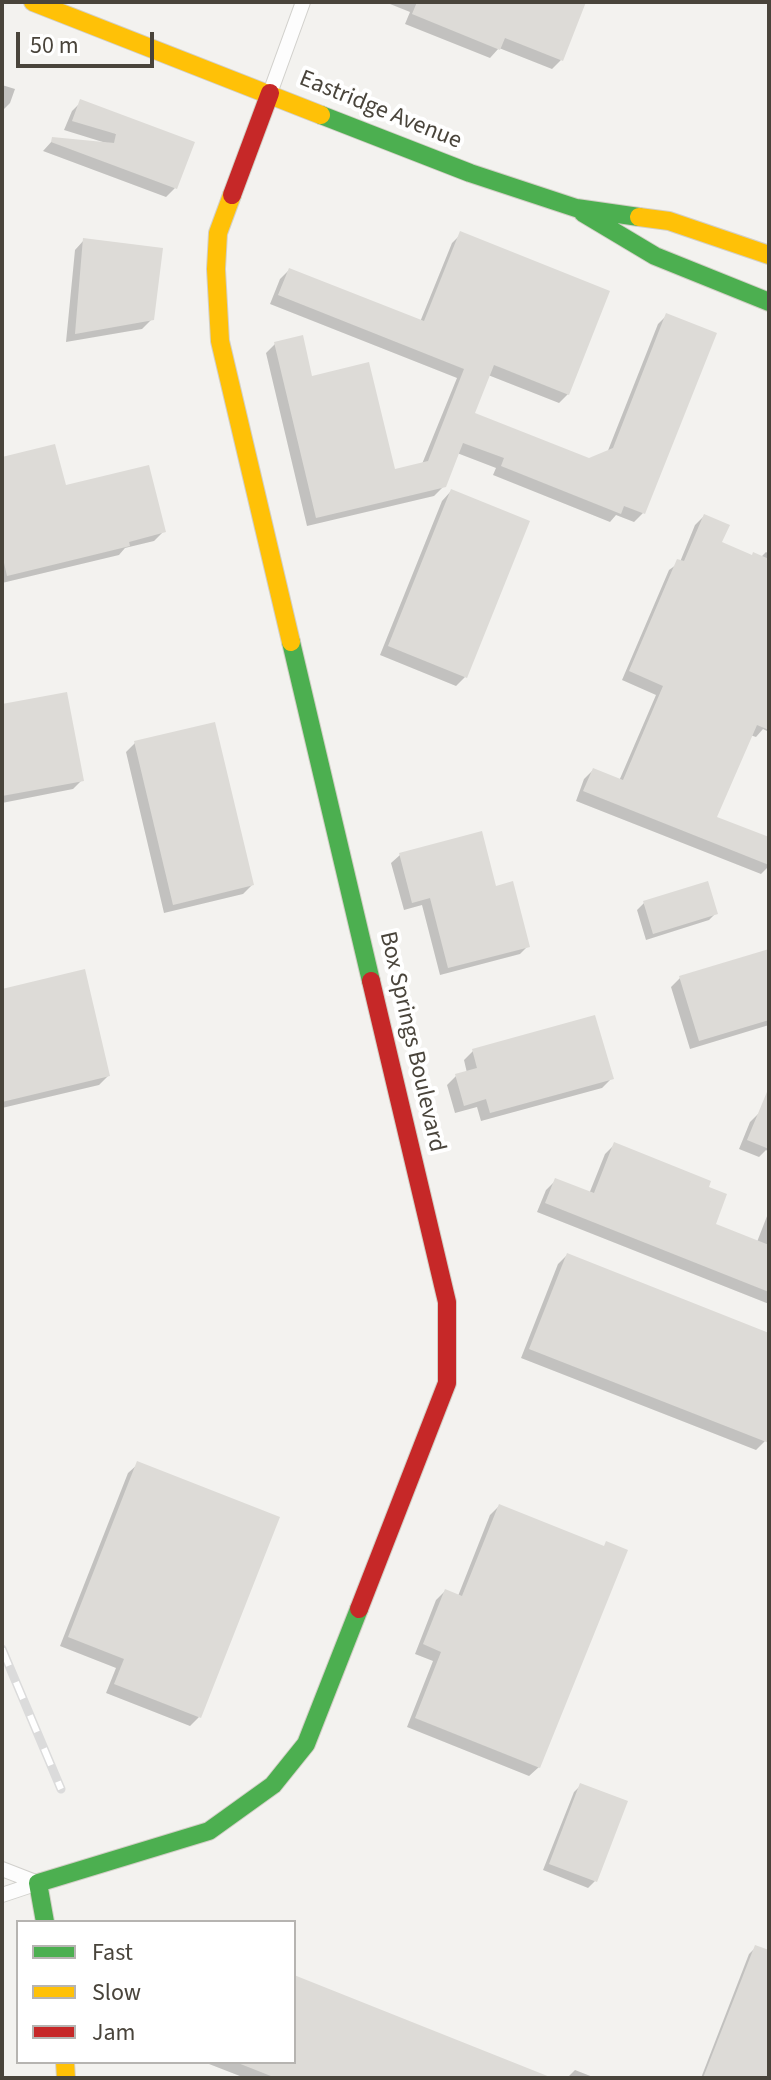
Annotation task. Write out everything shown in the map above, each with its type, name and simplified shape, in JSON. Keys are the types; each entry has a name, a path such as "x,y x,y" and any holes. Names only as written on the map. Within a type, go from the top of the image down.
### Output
{"street":[{"name":"Eastridge Avenue","path":"33,2 426,156 576,208 669,221 769,255"},
{"name":"Box Springs Boulevard","path":"38,1883 209,1831 273,1785 306,1744 447,1383 447,1302 220,341 216,269 218,233 303,2"},
{"name":"Eastridge Avenue","path":"576,208 655,256 769,302"},
{"path":"2,1869 38,1883"},
{"path":"2,1895 38,1883"},
{"path":"38,1883 45,1920"}],"building":[{"path":"417,2 586,2 563,61 505,38 500,50 412,14"},
{"path":"80,99 195,142 177,189 51,142 52,137 114,143 116,134 72,121"},
{"path":"460,231 610,291 569,395 494,365 475,413 589,458 613,448 666,313 717,333 645,514 624,506 621,514 501,466 504,458 463,443 446,487 316,518 274,342 303,335 312,376 369,362 395,469 428,461 464,369 278,295 289,268 424,321"},
{"path":"83,238 163,248 154,320 75,334"},
{"path":"55,444 66,485 149,465 166,532 129,542 130,546 7,576 2,554 2,457"},
{"path":"451,489 530,521 467,678 388,646"},
{"path":"704,514 730,525 722,542 769,559 769,730 757,725 717,817 769,837 769,865 583,791 593,768 623,780 663,686 629,671 677,559 684,561"},
{"path":"67,692 84,781 2,796 2,704"},
{"path":"215,722 254,885 173,905 134,741"},
{"path":"482,831 496,886 513,881 530,947 448,968 430,898 412,903 399,853"},
{"path":"708,881 718,914 653,934 643,901"},
{"path":"769,949 769,1020 699,1041 679,976"},
{"path":"85,969 110,1076 2,1102 2,989"},
{"path":"595,1015 614,1079 490,1113 486,1099 464,1106 455,1074 477,1068 472,1049"},
{"path":"769,1087 769,1149 747,1140"},
{"path":"614,1142 711,1181 709,1187 727,1194 716,1224 769,1245 769,1292 545,1203 555,1178 594,1193"},
{"path":"567,1253 769,1333 769,1443 529,1349"},
{"path":"137,1461 280,1517 201,1718 114,1684 124,1659 68,1637"},
{"path":"499,1504 604,1546 606,1541 628,1550 540,1768 415,1718 441,1652 423,1644 445,1589 462,1596"},
{"path":"580,1783 628,1801 597,1882 549,1864"},
{"path":"755,1945 769,1950 769,2078 703,2078"},
{"path":"296,1976 550,2077 550,2078 276,2078 241,2064 296,2064"}],"railway":[{"path":"2,1649 61,1789"}],"traffic: fast":[{"path":"321,115 470,173 576,208 639,217"},
{"path":"583,213 655,256 769,302"},
{"path":"291,642 371,981"},
{"path":"45,1920 38,1883 209,1831 273,1785 306,1744 359,1609"}],"traffic: slow":[{"path":"33,2 321,115"},
{"path":"232,195 218,233 216,269 220,341 291,642"},
{"path":"639,217 669,221 769,255"},
{"path":"65,2064 66,2078"}],"traffic: jam":[{"path":"232,195 270,93"},
{"path":"359,1609 447,1383 447,1302 371,981"}]}
